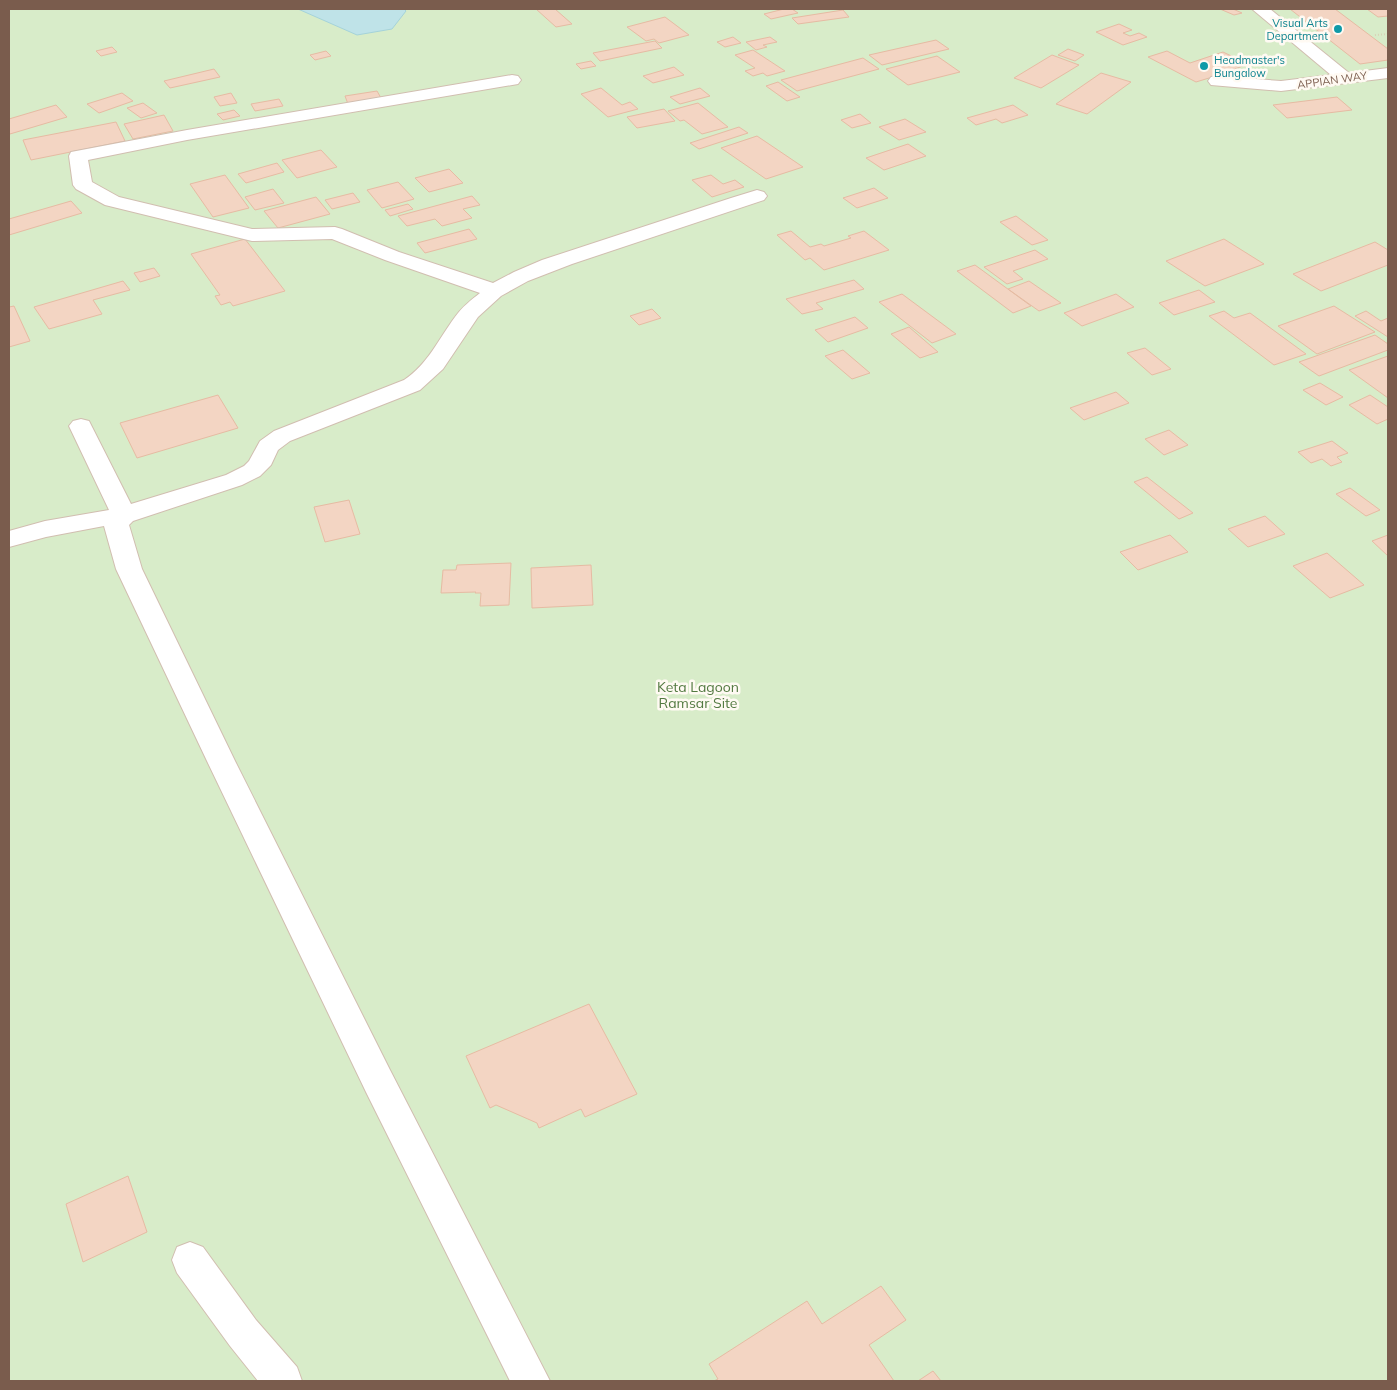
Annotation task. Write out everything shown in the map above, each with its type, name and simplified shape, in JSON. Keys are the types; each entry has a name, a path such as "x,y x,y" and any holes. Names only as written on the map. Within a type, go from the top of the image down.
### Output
{"street":[{"path":"1260,9 1344,77"},
{"name":"APPIAN WAY","path":"1217,81 1281,86 1388,72"},
{"path":"496,291 392,256 335,233 252,235 112,201 83,185 78,156 187,135 512,80"},
{"path":"9,539 45,529 124,515 234,480 256,468 268,446 282,436 418,381 432,370 464,320 478,304 526,274 565,259 757,196"},
{"path":"81,426 124,515"},
{"path":"124,515 116,524 130,569 378,1081 526,1380"},
{"path":"190,1260 242,1332 283,1381"}],"path":[{"path":"1376,35 1388,34"}],"green space":[{"name":"Keta Lagoon Ramsar Site","path":"9,9 1388,9 1388,1381 9,1381"}],"water":[{"path":"298,9 404,9 406,11 392,29 357,35"}],"building":[{"path":"536,9 555,9 572,24 556,27"},
{"path":"792,9 798,13 771,19 764,14"},
{"path":"1220,9 1233,9 1242,13 1234,15"},
{"name":"Visual Arts Department","path":"1290,9 1335,9 1388,49 1388,60 1360,64"},
{"path":"1367,9 1388,9 1388,16 1378,17"},
{"path":"843,10 849,17 798,24 792,18"},
{"path":"665,17 689,35 659,43 654,39 646,41 627,27"},
{"path":"1119,24 1132,30 1123,33 1130,36 1139,33 1147,37 1123,45 1096,32"},
{"path":"733,37 741,43 725,47 717,42"},
{"path":"770,37 777,42 763,45 767,47 756,50 746,42"},
{"path":"936,40 949,49 882,65 869,55"},
{"path":"655,41 662,48 600,61 593,53"},
{"path":"112,47 117,52 101,56 96,51"},
{"path":"1068,49 1084,55 1075,61 1058,55"},
{"path":"753,50 785,71 767,76 763,73 753,76 745,71 755,68 735,55"},
{"path":"326,51 331,56 315,60 310,55"},
{"name":"Headmaster's Bungalow","path":"1167,51 1190,63 1223,52 1248,64 1235,69 1240,71 1213,80 1209,78 1196,82 1148,57"},
{"path":"1052,55 1079,65 1041,88 1014,78"},
{"path":"937,56 960,72 908,85 886,69"},
{"path":"863,58 879,69 797,91 781,80"},
{"path":"591,61 596,66 581,69 576,64"},
{"path":"674,67 684,75 653,83 643,76"},
{"path":"214,69 220,77 170,88 164,81"},
{"path":"1101,73 1131,82 1087,114 1056,104"},
{"path":"778,82 800,97 787,101 766,86"},
{"path":"601,88 622,105 630,102 638,109 608,117 581,94"},
{"path":"700,88 710,96 680,104 670,97"},
{"path":"377,91 381,98 348,104 345,96"},
{"path":"122,93 133,101 99,113 87,104"},
{"path":"231,93 237,103 220,106 214,97"},
{"path":"1337,97 1352,110 1287,118 1273,105"},
{"path":"279,99 283,106 255,111 251,104"},
{"path":"143,103 157,113 141,118 127,108"},
{"path":"698,103 728,127 702,134 684,120 680,121 668,111"},
{"path":"56,105 67,117 10,134 9,119"},
{"path":"1013,105 1028,115 1002,123 996,119 976,125 967,118"},
{"path":"664,109 675,121 637,128 627,117"},
{"path":"234,110 240,116 223,120 217,114"},
{"path":"860,114 871,123 852,128 841,120"},
{"path":"164,115 173,131 133,139 124,124"},
{"path":"905,119 926,132 899,140 879,127"},
{"path":"116,122 125,141 31,160 23,140"},
{"path":"739,127 748,133 699,149 690,143"},
{"path":"757,136 803,167 766,179 721,148"},
{"path":"908,144 926,156 884,170 866,158"},
{"path":"321,150 337,167 297,178 282,160"},
{"path":"277,163 284,172 246,183 238,174"},
{"path":"449,169 463,183 429,192 415,178"},
{"path":"225,175 249,208 213,217 190,184"},
{"path":"711,175 723,184 735,180 744,187 712,197 692,180"},
{"path":"398,182 414,199 382,208 367,190"},
{"path":"874,188 888,198 857,208 843,198"},
{"path":"273,189 284,203 255,210 245,197"},
{"path":"353,193 360,202 332,209 325,200"},
{"path":"472,196 480,205 463,209 472,218 442,226 435,219 407,226 398,216"},
{"path":"316,197 330,214 278,228 264,211"},
{"path":"71,201 82,213 9,235 9,219"},
{"path":"408,204 413,209 390,216 385,210"},
{"path":"1016,216 1048,240 1032,245 1000,222"},
{"path":"469,229 477,239 425,253 417,243"},
{"path":"791,231 810,247 821,244 824,246 851,238 848,236 864,231 889,250 824,270 810,258 805,260 777,235"},
{"path":"245,239 285,291 233,306 230,302 221,305 215,296 220,295 191,254"},
{"path":"1224,239 1264,264 1205,286 1166,261"},
{"path":"1375,242 1388,250 1388,265 1321,291 1293,274"},
{"path":"1035,250 1048,259 1013,271 1023,279 1007,284 984,267"},
{"path":"975,265 1031,306 1013,313 957,271"},
{"path":"154,268 160,276 140,282 134,273"},
{"path":"854,280 864,289 816,303 823,309 802,314 786,299"},
{"path":"123,281 130,290 93,300 102,314 49,329 34,307"},
{"path":"1029,281 1061,303 1039,311 1008,289"},
{"path":"1199,290 1215,302 1174,315 1159,303"},
{"path":"902,294 956,334 932,343 879,302"},
{"path":"1116,294 1134,307 1082,326 1064,313"},
{"path":"14,306 30,341 9,347 9,307"},
{"path":"1334,306 1375,332 1317,354 1278,326"},
{"path":"652,309 661,318 639,325 630,316"},
{"path":"1224,311 1234,318 1250,313 1306,354 1274,365 1209,316"},
{"path":"1366,311 1381,321 1388,318 1388,337 1355,316"},
{"path":"855,317 868,328 828,342 815,330"},
{"path":"909,327 938,352 920,358 891,334"},
{"path":"1375,335 1388,344 1388,350 1319,376 1299,362"},
{"path":"1145,348 1171,369 1152,375 1127,353"},
{"path":"843,350 870,373 852,379 825,356"},
{"path":"1388,356 1388,398 1349,370"},
{"path":"1320,383 1343,397 1326,405 1303,390"},
{"path":"1116,392 1129,403 1084,420 1070,408"},
{"path":"218,395 238,428 137,458 120,423"},
{"path":"1370,395 1388,407 1388,419 1377,424 1349,405"},
{"path":"1169,430 1188,445 1164,455 1145,439"},
{"path":"1332,441 1348,453 1337,457 1342,462 1331,466 1322,459 1311,463 1298,452"},
{"path":"1147,477 1193,513 1179,519 1134,482"},
{"path":"1350,488 1380,510 1366,516 1336,494"},
{"path":"349,500 360,534 325,542 314,507"},
{"path":"1265,516 1285,534 1248,547 1228,529"},
{"path":"1170,535 1188,552 1138,570 1120,552"},
{"path":"1388,535 1388,556 1372,541"},
{"path":"1327,553 1364,585 1330,598 1293,566"},
{"path":"511,563 509,605 480,606 481,593 476,592 441,593 443,570 456,570 457,565"},
{"path":"591,565 593,605 532,608 531,568"},
{"path":"589,1004 637,1094 585,1117 581,1109 539,1128 537,1123 496,1105 490,1108 466,1056"},
{"path":"128,1176 147,1232 83,1262 66,1204"},
{"path":"881,1286 906,1320 869,1345 894,1381 714,1381 718,1379 709,1364 807,1301 822,1324"},
{"path":"933,1371 941,1381 918,1381"}],"place":[{"name":"Visual Arts Department","path":"1338,29"},
{"name":"Headmaster's Bungalow","path":"1204,66"}]}
